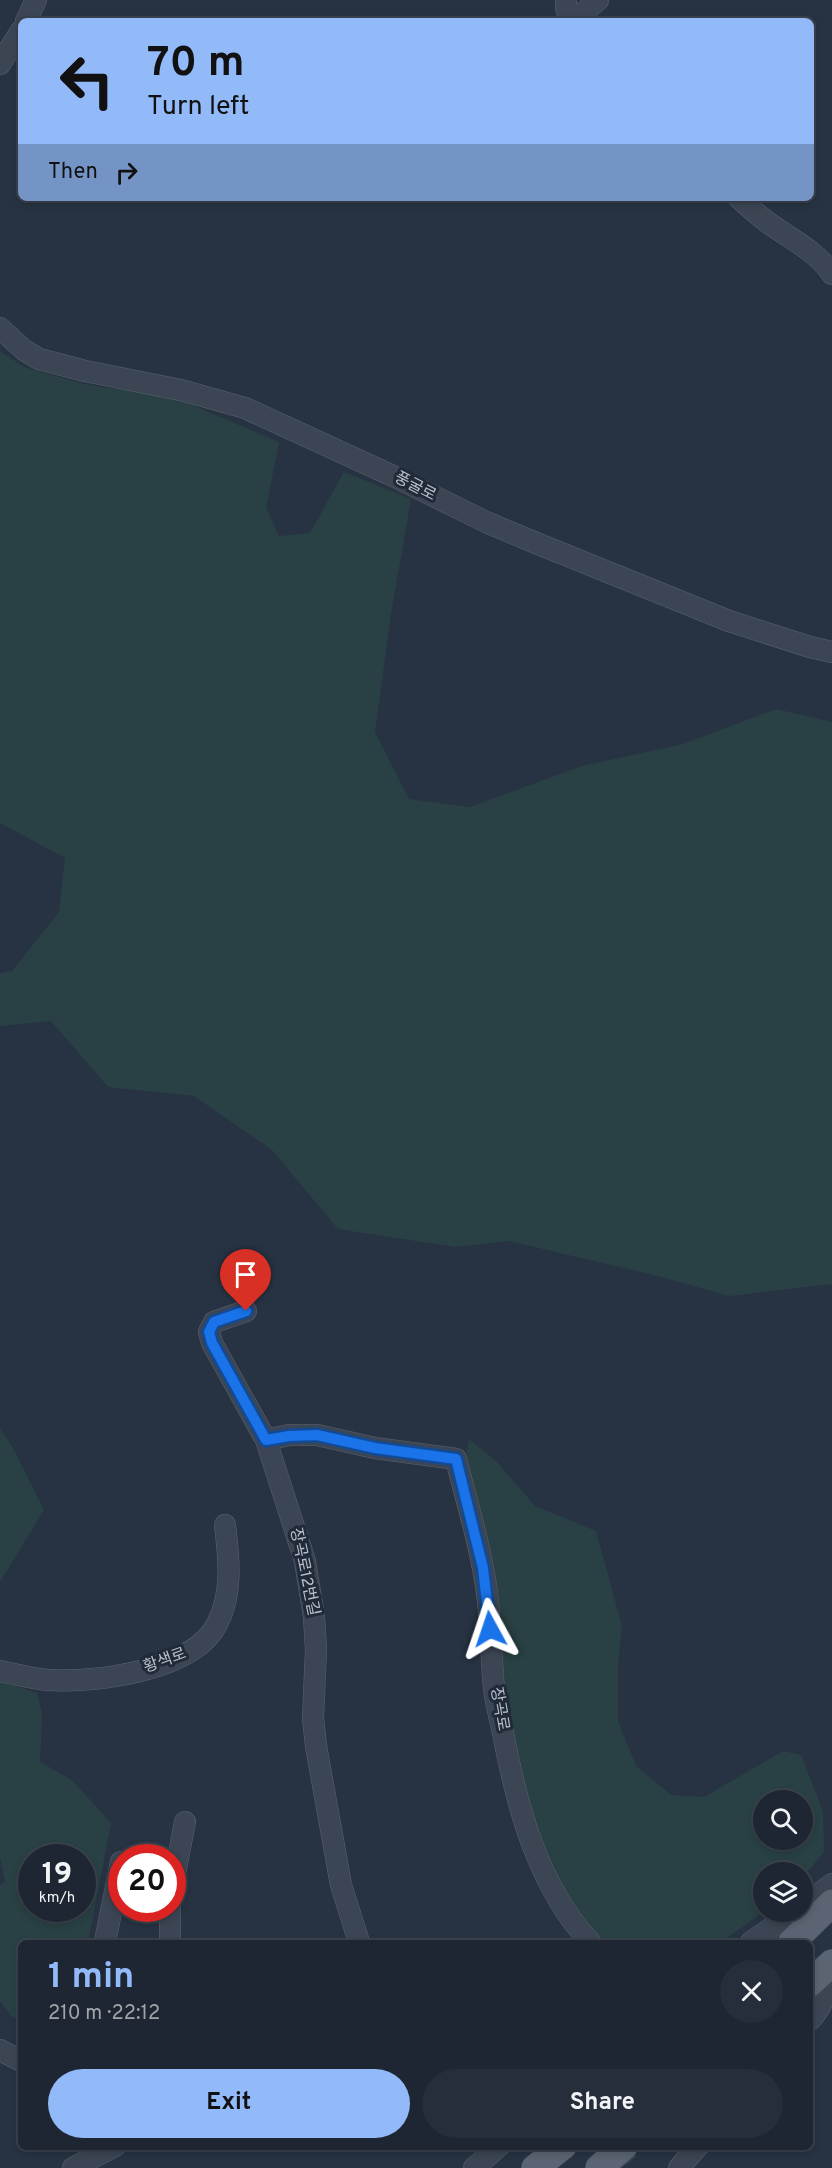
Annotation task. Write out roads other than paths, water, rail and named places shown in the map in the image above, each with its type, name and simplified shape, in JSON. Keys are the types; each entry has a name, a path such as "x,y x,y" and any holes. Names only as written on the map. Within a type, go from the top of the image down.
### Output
{"main road":[{"path":"794,1940 832,1903"},
{"path":"535,2168 558,2150"},
{"path":"599,2168 619,2150"}],"street":[{"path":"27,18 36,0"},
{"path":"566,0 566,8 571,18"},
{"path":"577,18 598,0"},
{"path":"0,64 18,36"},
{"path":"743,201 761,217 813,252 825,263 832,274"},
{"name":"풍굴로","path":"0,328 24,350 39,359 85,371 189,392 245,408 393,476 486,522 536,543 729,621 832,652"},
{"name":"장곡로12번길","path":"246,1311 214,1322 209,1332 218,1358 233,1379 266,1440 298,1538 310,1585 316,1649 313,1718 316,1746 341,1885 358,1940"},
{"name":"장곡로","path":"266,1440 317,1435 375,1448 456,1459 483,1568 495,1690 509,1763 536,1854 566,1912 588,1940"},
{"name":"황색로","path":"0,1671 48,1680 96,1678 172,1662 191,1652 204,1642 217,1625 222,1611 229,1562 225,1525"},
{"path":"181,1844 185,1822"},
{"path":"813,1898 832,1884"},
{"path":"105,1940 109,1922"},
{"path":"170,1922 170,1940"},
{"path":"754,1940 780,1922"},
{"path":"813,2016 824,2001 828,1986 825,1970"},
{"path":"0,2050 18,2059"},
{"path":"474,2168 494,2150"},
{"path":"679,2168 695,2150"},
{"path":"73,2168 96,2151"}],"tunnel":[{"path":"618,2150 632,2168"}]}
